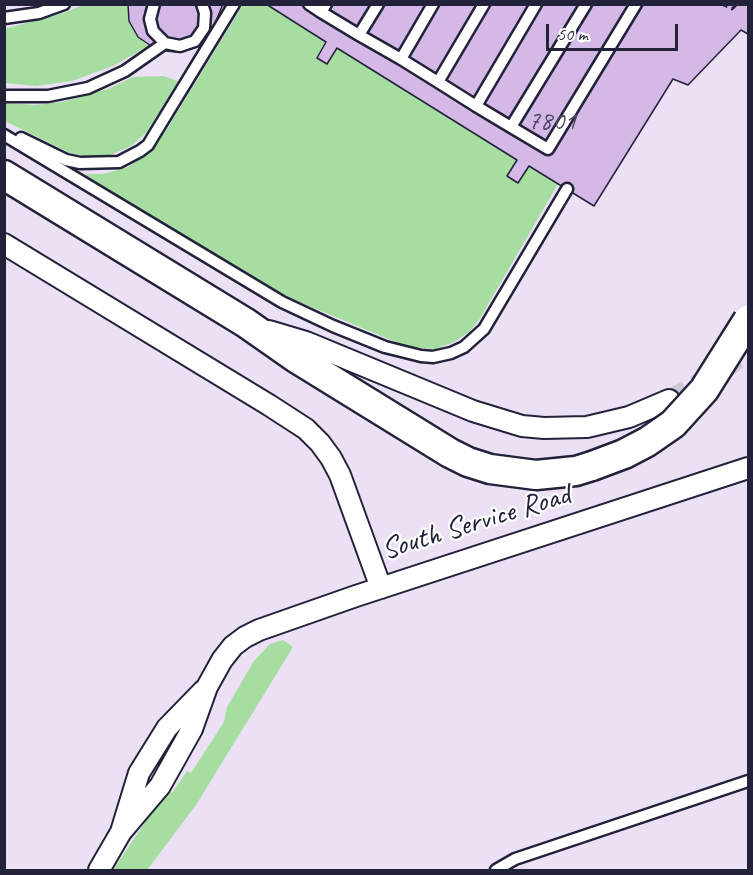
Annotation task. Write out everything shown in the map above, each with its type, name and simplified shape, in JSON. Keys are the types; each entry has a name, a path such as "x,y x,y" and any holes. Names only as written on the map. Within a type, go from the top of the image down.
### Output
{"street":[{"path":"4,175 246,323 296,358 450,453 490,469 536,476 576,471 624,454 647,442 673,424 704,390 748,320"},
{"name":"South Service Road","path":"4,244 306,429 320,443 336,466 381,588 748,468"},
{"path":"246,323 306,342 473,411 522,426 587,427 629,417 669,400"},
{"path":"99,870 121,832 160,786 192,729 207,687 233,646 259,630 381,588"}],"lane":[{"path":"4,18 39,13 64,4"},
{"path":"154,4 150,14 151,25 161,47"},
{"path":"4,130 66,160 80,164 119,162 131,156 148,144 234,4"},
{"path":"309,4 323,8 359,35 548,149 636,4"},
{"path":"359,35 378,4"},
{"path":"401,59 433,4"},
{"path":"438,82 484,4"},
{"path":"476,106 536,4"},
{"path":"512,127 586,4"},
{"path":"4,96 48,96 88,88 125,71 161,47 180,46 195,41 204,28 203,5"},
{"path":"4,135 282,302 385,347 421,356 433,357 451,353 464,347 484,329 567,189"},
{"path":"496,870 515,859 748,781"}],"path":[{"path":"722,4 732,9 737,4"}],"shaded area":[{"path":"5,5 748,5 748,870 5,870"}],"green space":[{"path":"266,4 326,42 317,58 327,64 337,48 517,160 507,176 517,183 529,166 558,184 479,320 469,332 454,342 435,349 408,347 297,301 244,274 84,177 86,174 103,174 128,167 148,154 170,124 243,5"},
{"path":"83,5 128,5 129,21 133,30 148,46 113,66 72,81 36,86 5,83 4,29 64,13"},
{"path":"163,76 178,81 146,133 131,146 108,156 87,157 70,153 5,121 5,103 35,105 62,102 108,89 133,77"},
{"path":"283,640 293,647 196,805 147,870 113,870 167,790 172,793 187,771 191,773 224,722 227,707 254,661 270,644"}],"building":[{"path":"128,4 223,4 213,28 203,41 190,49 176,52 157,50 138,37 129,21"},
{"path":"266,4 748,4 748,34 741,30 688,85 673,79 594,206 529,166 518,183 507,176 517,160 337,48 327,64 317,58 326,42"}],"tunnel":[{"path":"669,400 726,368 748,350"}]}
